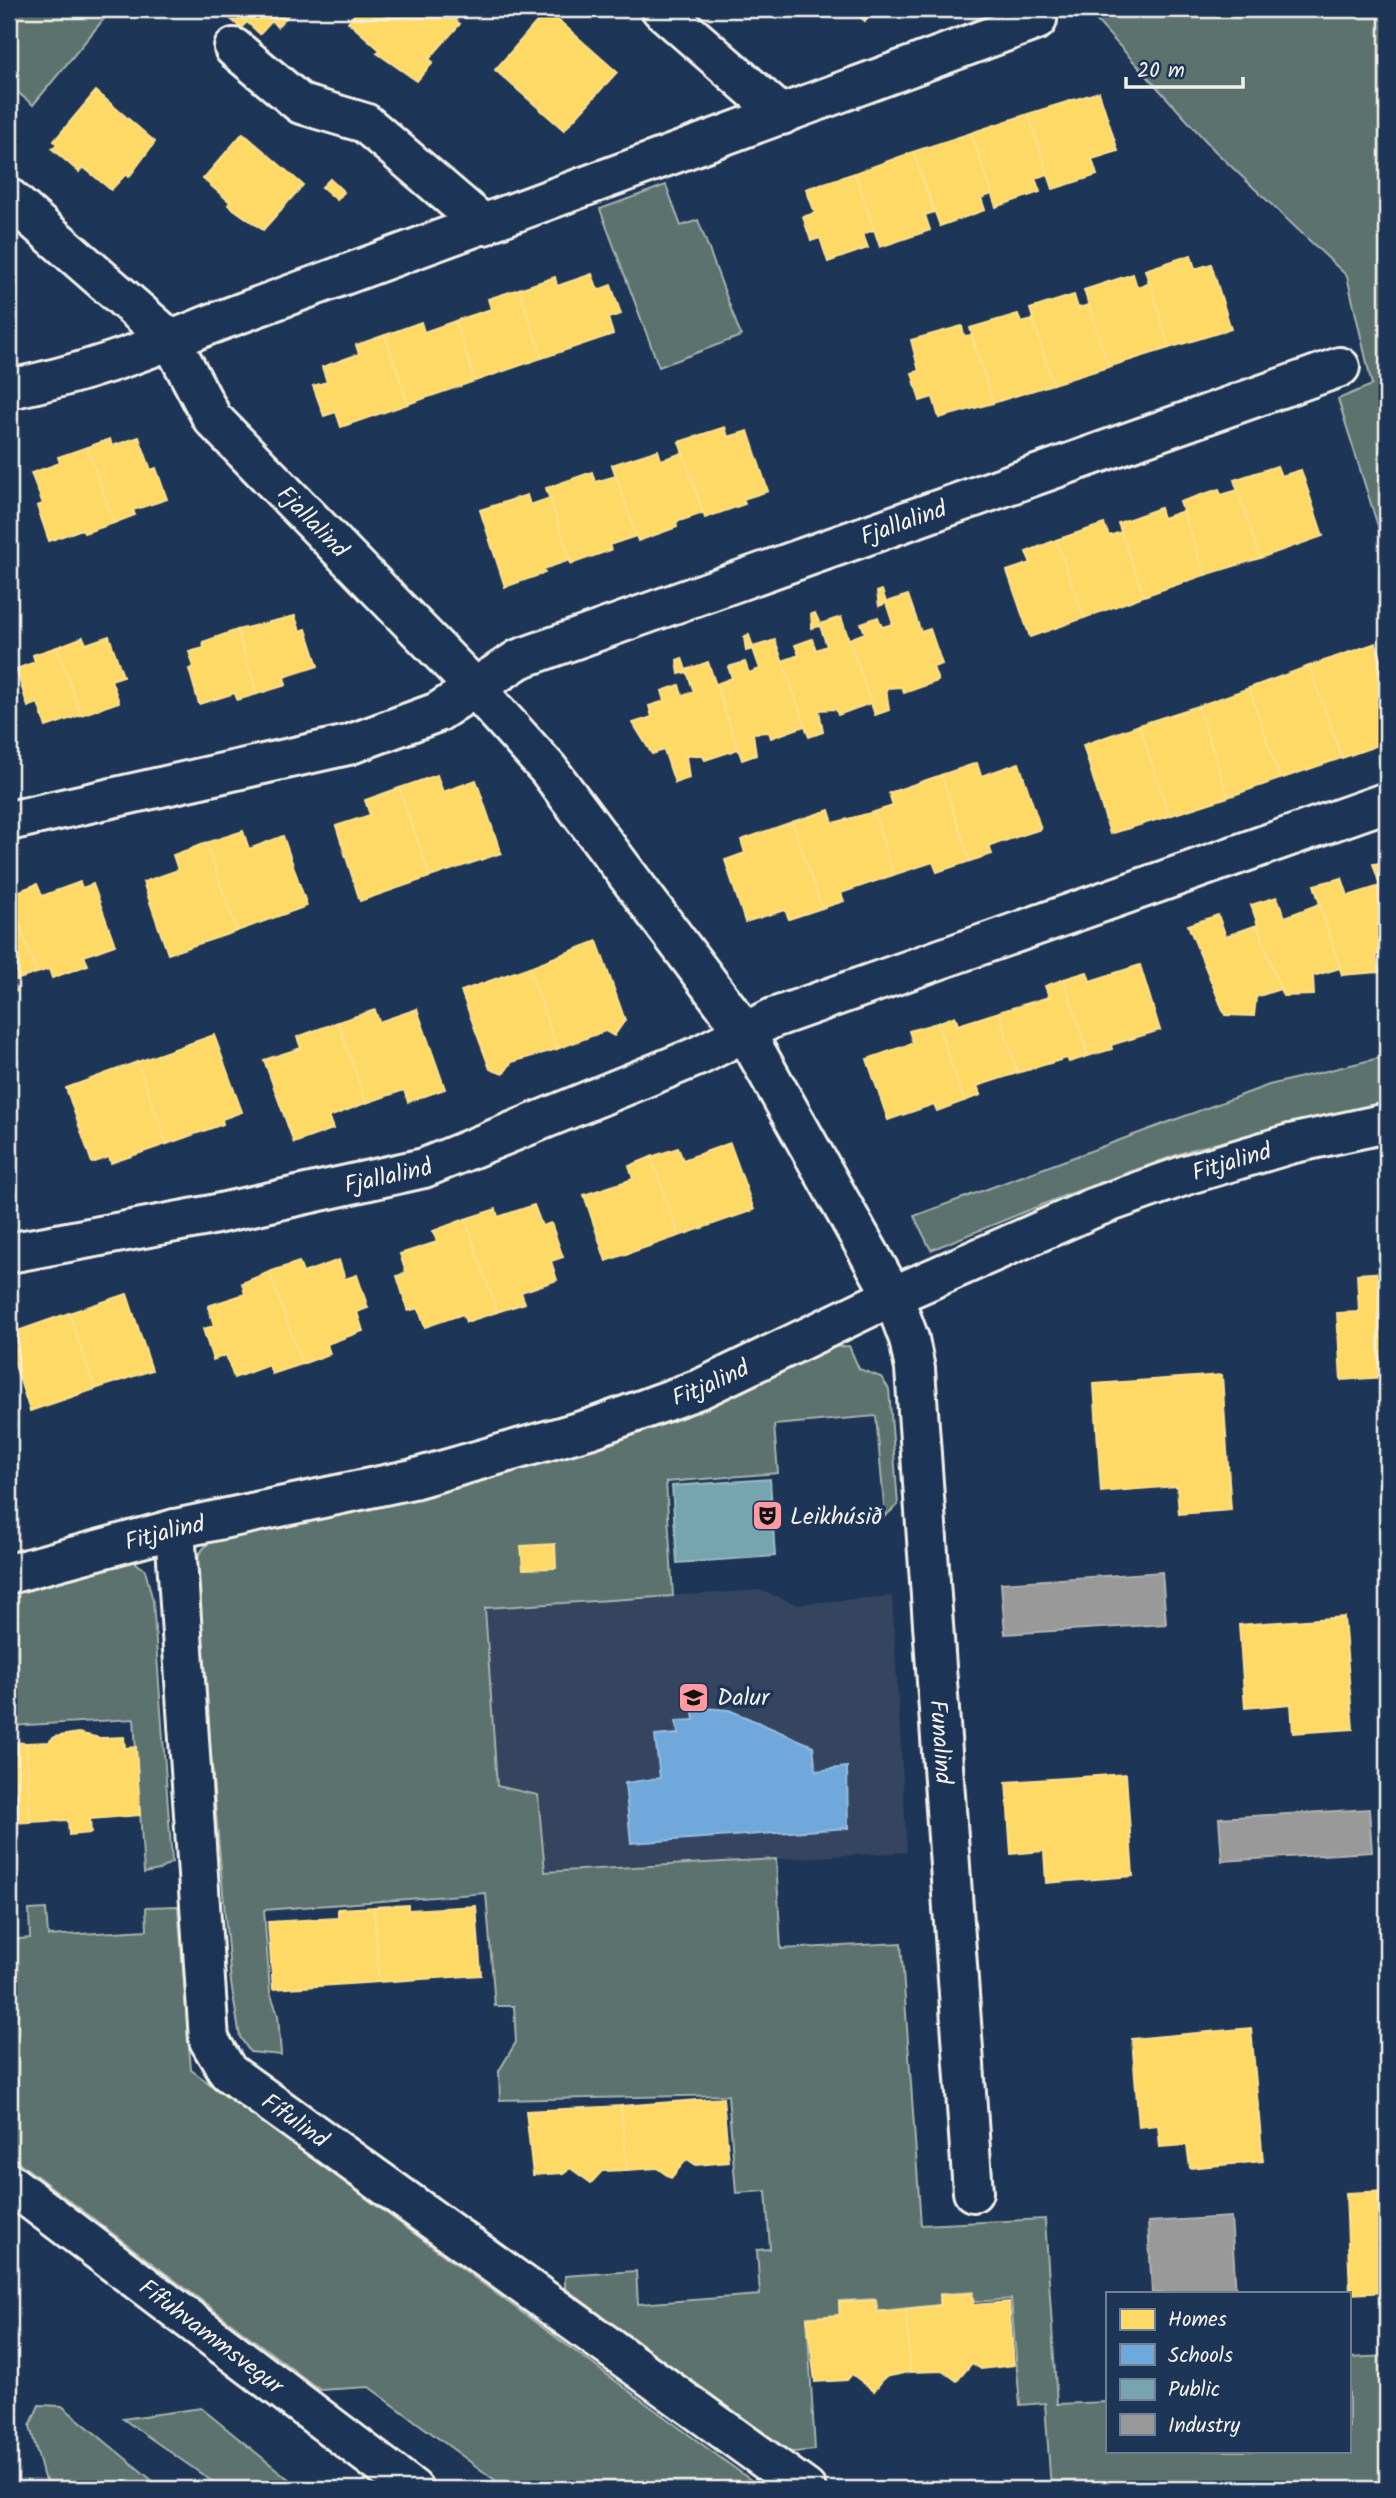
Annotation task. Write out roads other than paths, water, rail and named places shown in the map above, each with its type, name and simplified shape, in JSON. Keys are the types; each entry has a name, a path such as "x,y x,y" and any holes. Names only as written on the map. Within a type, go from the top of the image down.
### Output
{"street":[{"path":"661,9 782,115"},
{"path":"9,389 58,379 123,360 1037,20"},
{"path":"234,48 301,104 365,123 484,225"},
{"name":"Fjallalind","path":"9,198 171,340 212,418 475,688 548,769 745,1032 893,1296"},
{"name":"Fjallalind","path":"9,821 348,745 438,712 519,659 1340,367"},
{"name":"Fjallalind","path":"9,1253 207,1216 424,1168 698,1056 772,1018 1387,802"},
{"name":"Fitjalind","path":"9,1574 176,1529 413,1479 592,1427 702,1388 893,1296 1093,1208 1189,1174 1290,1144 1387,1123"},
{"name":"Funalind","path":"893,1296 909,1339 915,1369 973,2192"},
{"name":"Fífulind","path":"176,1529 209,2040 228,2072 806,2489"},
{"name":"Fífuhvammsvegur","path":"9,2183 412,2489"}],"place":[{"name":"Leikhúsið","path":"767,1516"},
{"name":"Dalur","path":"694,1697"}]}
